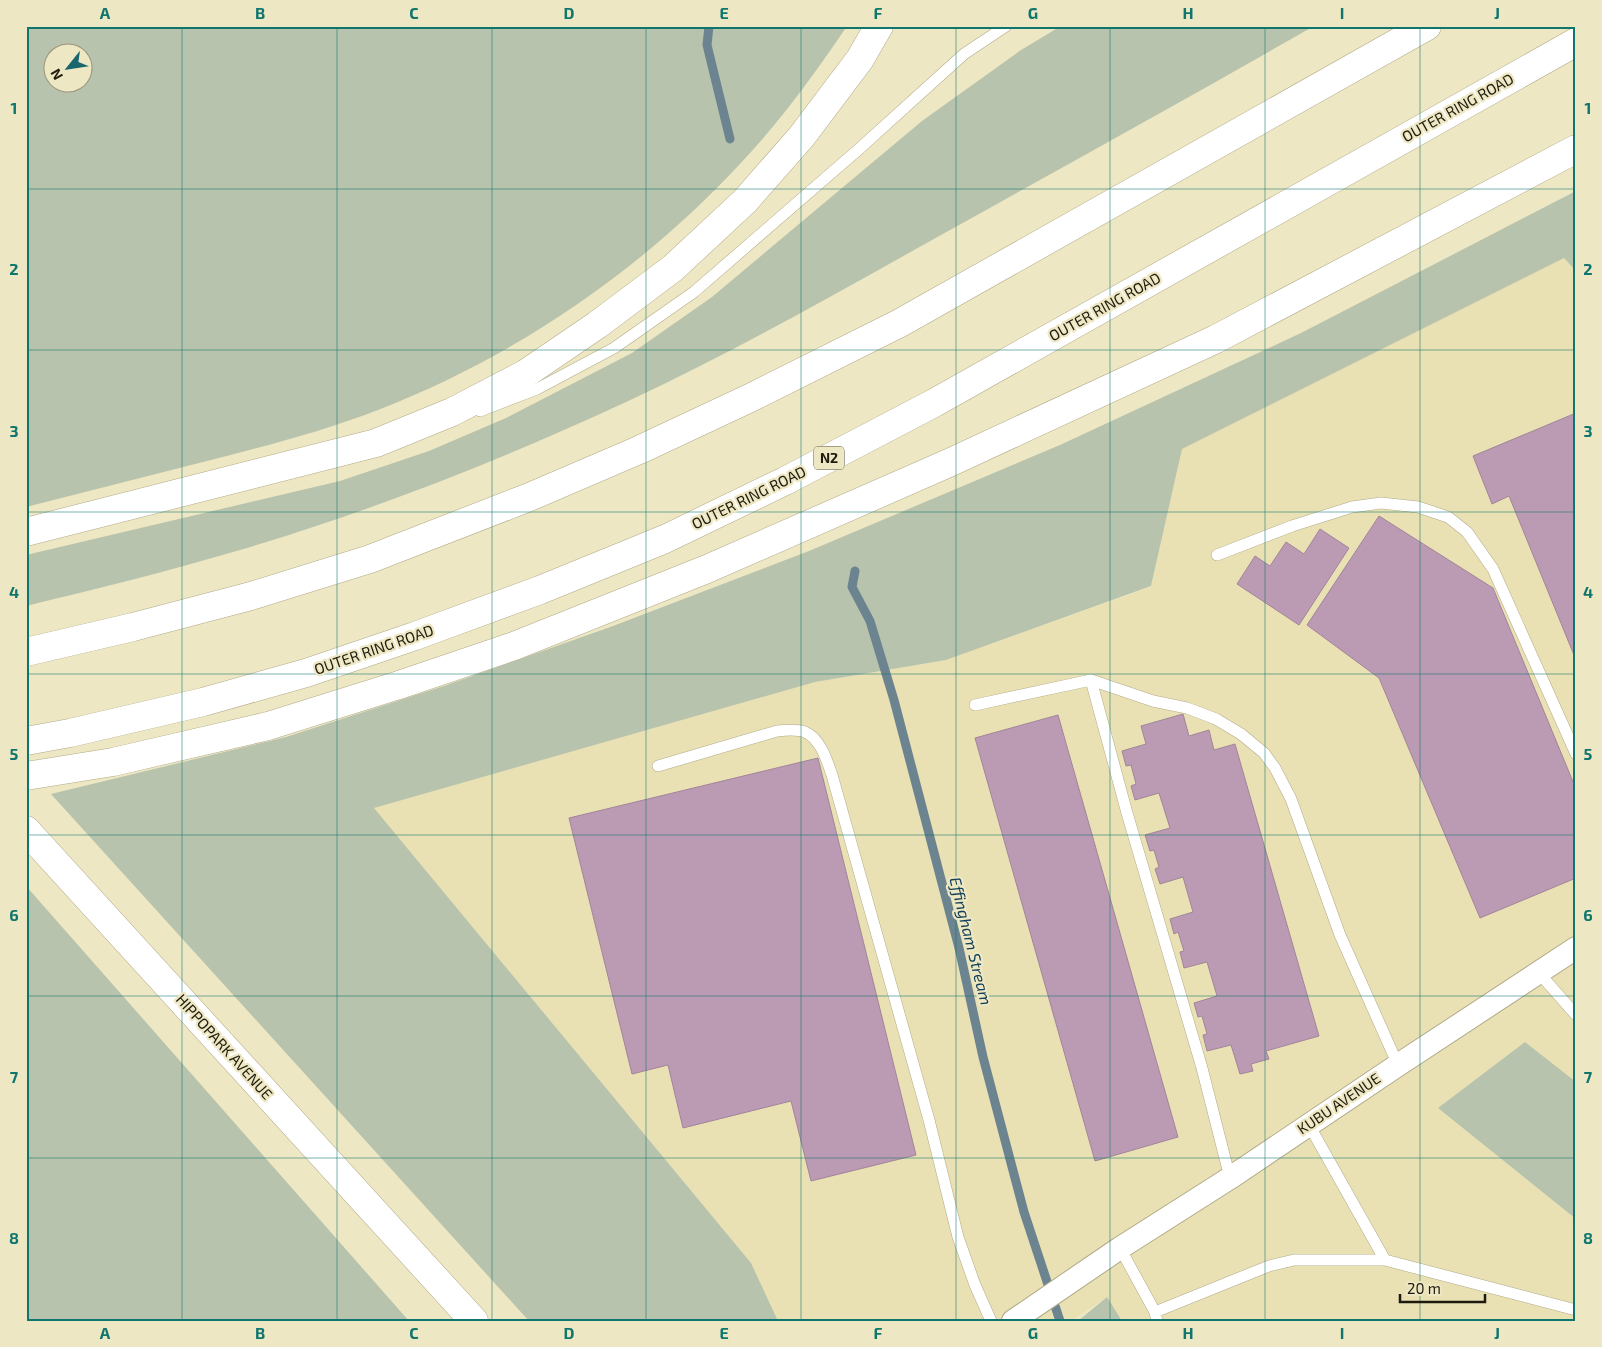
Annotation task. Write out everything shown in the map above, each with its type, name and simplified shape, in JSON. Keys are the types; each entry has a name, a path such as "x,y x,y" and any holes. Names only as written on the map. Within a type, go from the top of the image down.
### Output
{"main road":[{"path":"26,532 376,443 452,412 525,374 597,325 673,268 746,200 802,136 860,59 879,26"},
{"path":"26,652 133,627 251,596 370,559 527,498 640,450 750,398 900,323 1427,26"},
{"name":"OUTER RING ROAD","path":"26,741 70,733 184,706 306,673 532,593 665,539 784,481 934,403 1576,42"},
{"path":"26,776 113,762 268,726 399,685 514,646 707,569 951,462 1216,339 1576,149"},
{"name":"HIPPOPARK AVENUE","path":"29,833 474,1321"},
{"name":"HIPPOPARK AVENUE","path":"421,1264 453,1321"}],"street":[{"name":"KUBU AVENUE","path":"1014,1320 1576,948"}],"lane":[{"path":"376,443 457,419 537,389 614,348 694,292 859,149 964,54 1006,26"},
{"path":"1217,555 1292,526 1352,507 1380,503 1418,507 1448,517 1467,532 1493,570 1576,754"},
{"path":"976,705 1092,680 1152,701 1187,708 1216,719 1241,734 1264,753 1291,799 1340,935 1398,1065"},
{"path":"1092,680 1127,813 1202,1068 1230,1178"},
{"path":"658,766 777,731 792,730 805,732 813,738 822,750 832,775 913,1063 958,1237 975,1285 991,1321"},
{"path":"1539,972 1576,1015"},
{"path":"1309,1125 1385,1260"},
{"path":"1111,1254 1156,1316 1269,1266 1294,1260 1385,1260 1576,1310"}],"shaded area":[{"path":"1564,257 1576,271 1576,1082 1525,1042 1438,1108 1576,1219 1576,1321 1122,1321 1107,1297 1071,1321 778,1321 751,1263 374,808 815,682 946,660 1151,587 1182,449"}],"green space":[{"path":"26,26 847,26 782,116 738,166 659,242 572,308 478,365 428,389 378,410 335,425 247,451 26,507"},
{"path":"1061,26 1314,26 785,322 666,383 578,424 481,465 383,503 283,537 130,580 26,606 26,555 340,481 429,451 506,418 632,353 712,297 922,121 1021,50"},
{"path":"1576,191 1576,271 1564,258 1182,449 1151,586 946,660 815,682 374,808 751,1263 778,1321 529,1321 51,794 286,737 447,685 613,626 809,551 1060,445 1301,333"},
{"path":"26,886 409,1321 26,1321"},
{"path":"1525,1042 1576,1082 1576,1219 1438,1108"},
{"path":"1107,1297 1122,1321 1078,1321"}],"building":[{"path":"1576,413 1576,660 1509,496 1492,504 1473,456"},
{"path":"1379,516 1493,588 1576,789 1576,878 1480,918 1379,678 1307,625"},
{"path":"1320,529 1349,548 1299,625 1237,584 1255,556 1270,566 1286,542 1304,554"},
{"path":"1183,714 1189,736 1209,730 1214,750 1235,744 1319,1036 1266,1051 1269,1059 1251,1064 1253,1071 1240,1074 1231,1045 1207,1051 1203,1035 1207,1034 1202,1016 1198,1017 1194,1003 1217,996 1207,962 1184,968 1180,952 1184,951 1178,932 1174,934 1170,919 1193,912 1183,877 1160,884 1155,869 1159,867 1154,850 1150,851 1145,835 1170,828 1159,793 1135,800 1131,786 1136,784 1131,765 1126,766 1122,751 1146,744 1141,726"},
{"path":"1058,715 1178,1137 1095,1161 975,738"},
{"path":"818,758 916,1155 811,1181 791,1101 683,1128 668,1065 632,1074 569,818"}],"waterway":[{"name":"Effingham Stream","path":"709,26 707,45 730,139"},
{"name":"Effingham Stream","path":"855,571 852,587 870,621 894,700 959,948 983,1057 1024,1212 1060,1321"}]}
